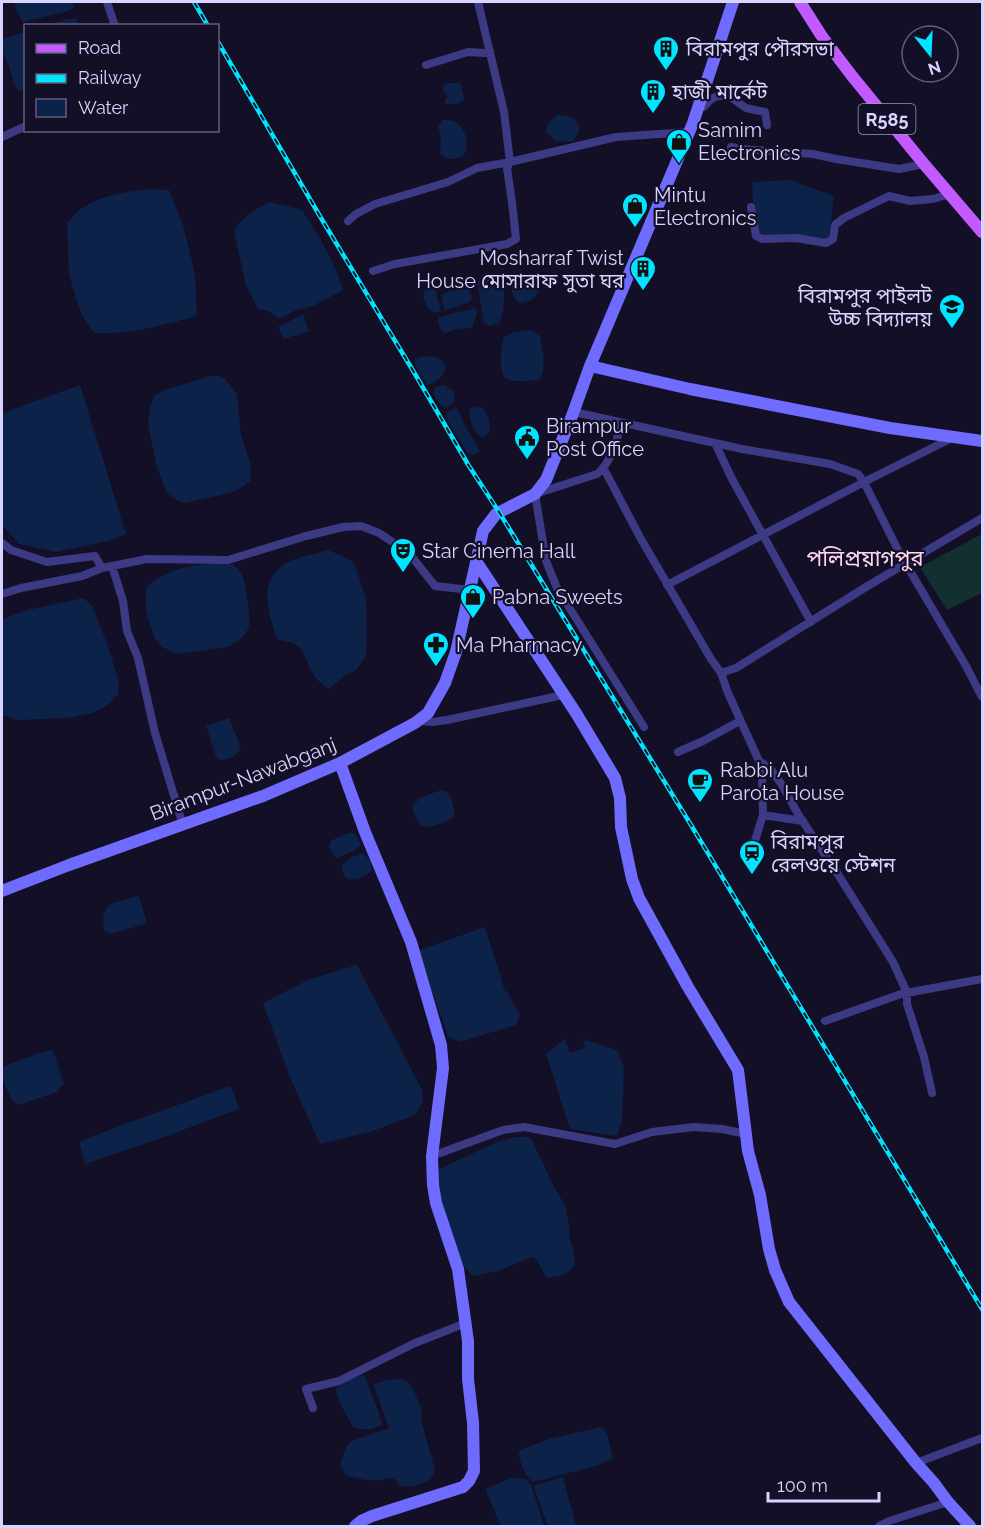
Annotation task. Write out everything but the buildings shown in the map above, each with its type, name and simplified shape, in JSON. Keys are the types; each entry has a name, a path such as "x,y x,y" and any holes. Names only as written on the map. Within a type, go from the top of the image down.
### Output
{"main road":[{"name":"R585","path":"800,2 852,76 982,232"}],"street":[{"path":"107,2 114,24"},
{"path":"373,271 449,253 507,244 516,239 507,168 510,162 504,112 478,2"},
{"path":"644,727 557,588 546,561 535,494 546,480 590,366 693,123 733,2"},
{"path":"426,65 468,52 490,51"},
{"path":"698,107 704,106 717,96 729,96 746,108 765,112 767,125"},
{"path":"2,137 24,127"},
{"path":"348,221 375,204 448,182 477,168 616,137 688,132"},
{"path":"731,147 813,154 899,169 924,164"},
{"path":"751,207 756,236 762,239 796,238 826,243 833,239 835,225 844,218 889,196 910,201 950,195"},
{"path":"590,366 690,389 890,428 982,441"},
{"path":"574,412 742,449 830,464 858,474 905,564 982,697"},
{"path":"535,494 586,479 604,469 622,423"},
{"path":"668,585 955,437"},
{"path":"715,443 732,479 811,622"},
{"path":"604,469 641,539 721,673 759,761 762,773 763,815 753,847"},
{"name":"Birampur-Nawabganj","path":"2,891 263,796 340,763 419,721 428,713 445,683 456,652 483,531 489,521 500,511 535,494"},
{"path":"721,673 736,668 982,518"},
{"path":"2,594 82,576 102,568 147,559 228,560 306,536 342,527 361,526 379,533 400,547 412,557 435,586 470,590"},
{"path":"2,543 11,550 47,562 95,556 102,568"},
{"path":"476,561 615,778 620,798 621,826 632,879 639,898 688,987 738,1070 748,1151 760,1195 769,1250 789,1302 916,1463 970,1527"},
{"path":"112,566 123,601 127,631 138,658 155,733 183,825"},
{"path":"419,721 447,720 563,695"},
{"path":"678,752 740,721"},
{"path":"759,761 770,768 893,962 907,993 907,1004 933,1093"},
{"path":"340,763 365,832 411,942 441,1045 443,1068 432,1156 433,1185 436,1203 458,1269 468,1341 468,1379 474,1449 474,1471 463,1487 361,1521 355,1527"},
{"path":"763,815 803,821"},
{"path":"825,1021 907,993 982,979"},
{"path":"432,1156 503,1130 524,1127 615,1144 652,1132 694,1127 746,1134"},
{"path":"313,1408 306,1389 339,1381 415,1343 466,1323"},
{"path":"916,1463 982,1438"},
{"path":"879,1527 889,1521 948,1502"}],"green space":[{"path":"982,534 982,593 947,610 920,567"}],"water":[{"path":"14,2 72,2 74,7 69,11 23,22"},
{"path":"76,19 78,24 49,24"},
{"path":"24,32 24,91 18,90 14,84 2,51 2,39"},
{"path":"460,83 464,99 458,104 446,104 445,100 448,96 443,91 443,86"},
{"path":"558,115 571,118 578,124 579,131 573,141 557,142 546,133 548,123"},
{"path":"443,120 455,122 463,130 467,145 461,157 447,159 440,154 441,138 438,126"},
{"path":"790,180 834,196 829,239 759,236 754,221 752,182"},
{"path":"151,189 169,190 184,228 195,275 197,316 133,331 94,333 82,316 69,275 67,223 84,207 102,198"},
{"path":"270,202 302,210 331,259 343,290 313,306 294,311 279,319 268,311 258,309 246,285 234,231 241,221 259,207"},
{"path":"534,275 538,291 534,298 519,303 512,292 512,278"},
{"path":"500,278 504,294 502,313 499,323 489,326 484,323 477,281"},
{"path":"435,288 441,311 437,312 429,309 423,295 426,289"},
{"path":"469,288 472,298 470,302 446,310 444,308 441,295"},
{"path":"476,308 477,313 472,328 456,329 445,333 441,330 438,323 439,317"},
{"path":"303,314 309,331 284,339 278,327"},
{"path":"531,330 540,336 544,363 540,379 512,381 507,379 501,366 503,338 514,332"},
{"path":"426,356 436,357 445,368 439,379 427,386 415,365 415,359"},
{"path":"211,376 220,376 225,379 237,394 241,435 250,462 251,481 234,492 184,503 167,493 157,468 148,424 150,408 154,396 167,389"},
{"path":"80,385 126,534 109,541 56,552 19,544 2,525 2,414"},
{"path":"444,385 453,391 455,399 446,407 439,403 433,392 435,387"},
{"path":"476,406 483,408 489,420 489,433 484,437 480,437 471,420 469,409"},
{"path":"456,408 480,451 472,455 468,454 446,418 448,412"},
{"path":"328,550 349,559 355,565 366,598 367,636 366,656 356,670 344,676 329,689 315,677 299,647 291,642 277,639 267,593 275,573 283,565"},
{"path":"219,563 233,564 242,574 249,610 249,628 240,640 228,647 177,654 162,647 155,639 146,611 146,587 172,571"},
{"path":"83,598 92,605 106,641 119,681 118,695 105,707 92,713 68,718 19,720 2,715 2,619 28,610"},
{"path":"229,718 241,748 232,757 220,760 216,757 206,726"},
{"path":"441,790 446,791 451,798 455,815 445,822 424,827 417,821 412,807 420,798"},
{"path":"349,833 355,833 361,845 354,851 336,858 329,847 330,842"},
{"path":"362,853 370,860 372,870 358,879 349,879 343,872 342,865 350,858"},
{"path":"139,896 147,922 145,924 111,934 104,931 103,918 107,907 113,903"},
{"path":"485,927 505,991 520,1015 516,1025 460,1042 448,1036 417,951"},
{"path":"357,965 422,1090 423,1102 415,1115 370,1132 320,1144 289,1075 263,1003 310,979"},
{"path":"565,1039 570,1053 585,1048 583,1039 617,1050 624,1068 622,1122 617,1136 570,1129 546,1054"},
{"path":"53,1050 64,1084 57,1092 18,1105 6,1088 2,1067"},
{"path":"230,1086 239,1109 85,1164 81,1141"},
{"path":"515,1137 528,1137 532,1140 565,1205 575,1264 563,1275 546,1277 537,1260 532,1257 498,1271 473,1276 458,1256 439,1193 437,1170 497,1142"},
{"path":"361,1375 365,1376 383,1425 372,1429 353,1427 335,1389 346,1381"},
{"path":"401,1379 409,1383 422,1411 421,1420 435,1470 433,1475 422,1484 402,1487 393,1478 370,1480 346,1475 340,1465 351,1441 389,1428 373,1384"},
{"path":"604,1428 608,1438 613,1459 533,1482 527,1476 518,1452 522,1449 549,1439"},
{"path":"563,1477 576,1526 548,1526 535,1491 535,1485"},
{"path":"511,1478 525,1479 529,1482 544,1526 501,1526 486,1491 487,1488"}],"railway":[{"path":"194,2 207,24"},
{"path":"219,44 469,466 691,825 982,1309"}],"place":[{"name":"বিরামপুর পৌরসভা","path":"666,72"},
{"name":"হাজী মার্কেট","path":"653,115"},
{"name":"Samim Electronics","path":"679,165"},
{"name":"Mintu Electronics","path":"635,229"},
{"name":"Mosharraf Twist House মোসারাফ সুতা ঘর","path":"643,292"},
{"name":"বিরামপুর পাইলট উচ্চ বিদ্যালয়","path":"952,330"},
{"name":"Birampur Post Office","path":"527,461"},
{"name":"Star Cinema Hall","path":"403,574"},
{"name":"Pabna Sweets","path":"473,620"},
{"name":"Ma Pharmacy","path":"436,668"},
{"name":"Rabbi Alu Parota House","path":"700,804"},
{"name":"বিরামপুর রেলওয়ে স্টেশন","path":"752,876"}],"district":[{"name":"পলিপ্রয়াগপুর","path":"865,558"}]}
